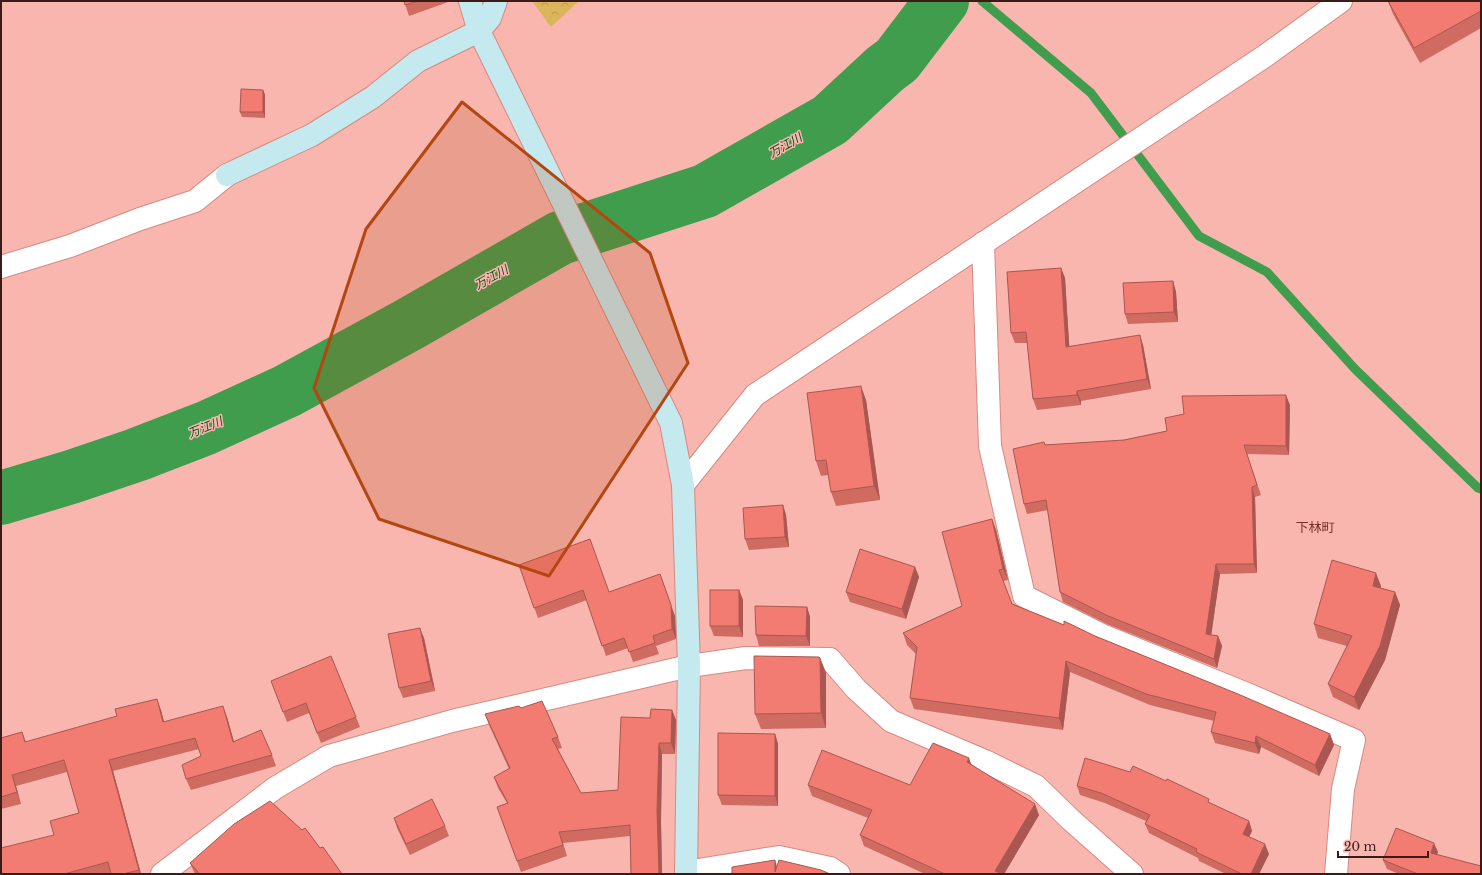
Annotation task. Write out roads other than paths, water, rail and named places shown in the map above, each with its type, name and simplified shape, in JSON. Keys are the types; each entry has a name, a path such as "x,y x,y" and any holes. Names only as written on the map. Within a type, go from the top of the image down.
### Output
{"street":[{"path":"470,1 479,31 671,424 683,485 689,666 686,873 779,857 830,868 839,874"},
{"path":"1,267 70,246 140,218 195,200 227,175 312,135 373,97 418,61 479,31 490,18 496,1"},
{"path":"683,485 755,395 1265,56 1341,1"},
{"path":"983,243 990,446 1024,596 1104,636 1247,694 1354,740 1344,789 1336,874"},
{"path":"162,874 275,788 329,756 452,721 689,666 746,658 830,659 856,690 891,721 1036,786 1071,820 1132,874"}],"waterway":[{"name":"万江川","path":"1,498 71,477 136,455 206,428 287,391 408,325 560,238 705,191 830,120 885,69 897,60 942,1"},
{"path":"982,1 1091,93 1199,236 1267,272 1355,369 1478,488 1481,489"}],"district":[{"name":"下林町","path":"1315,527"}]}
